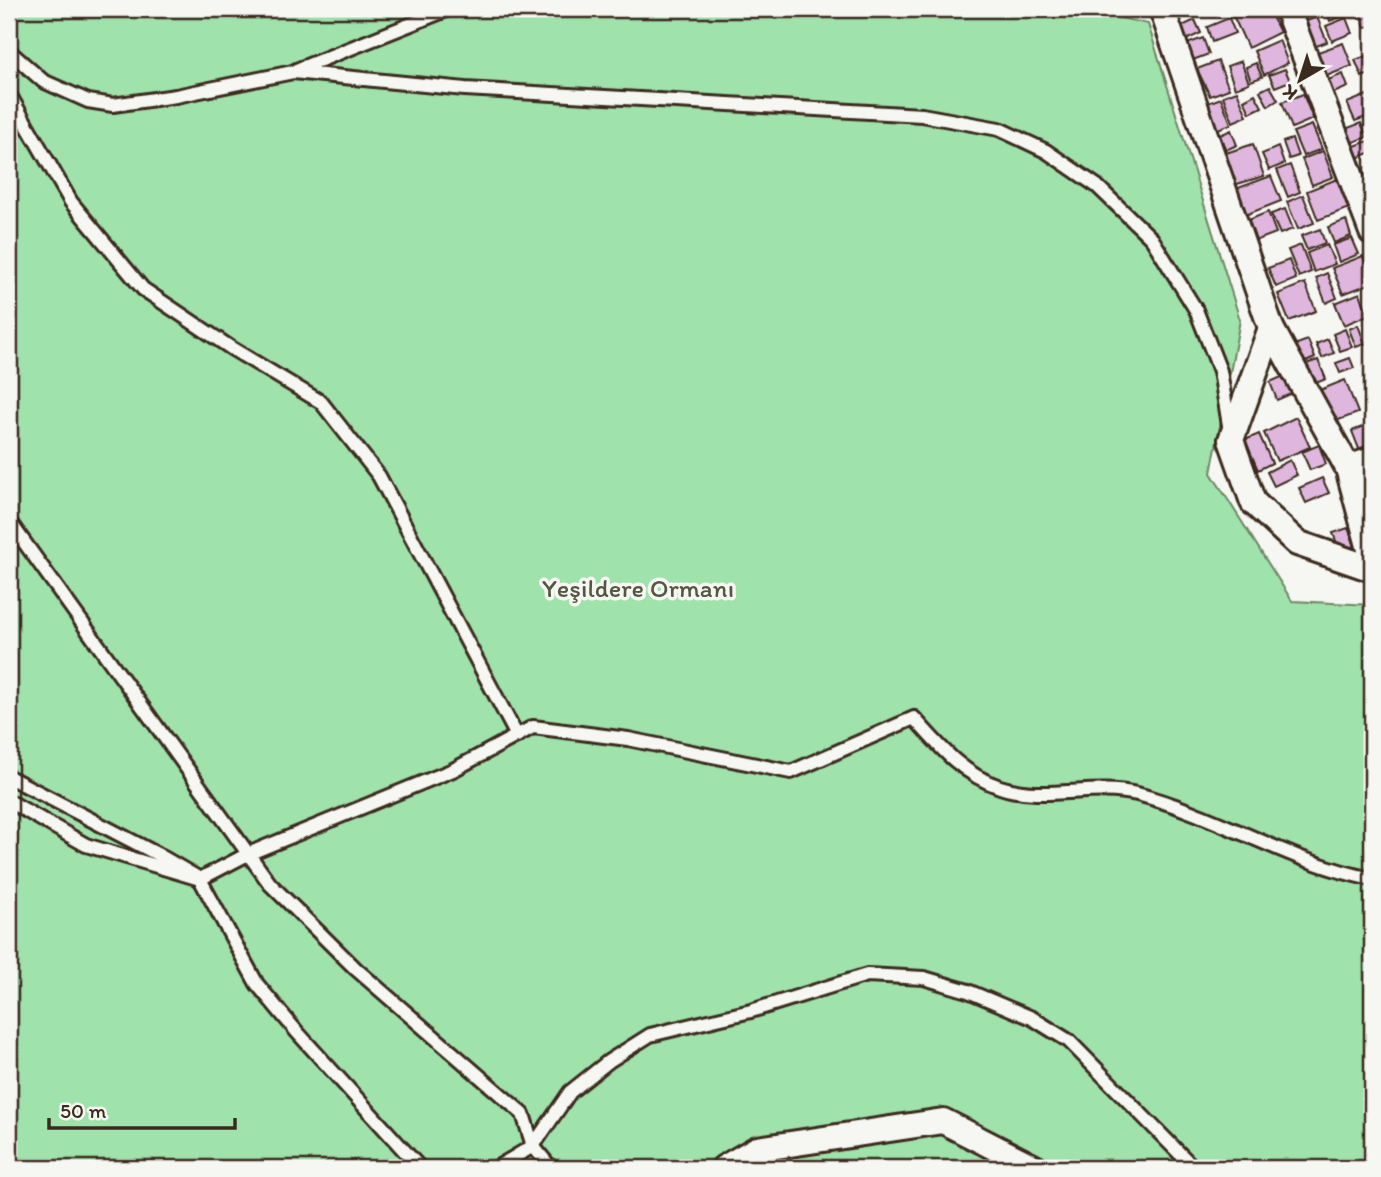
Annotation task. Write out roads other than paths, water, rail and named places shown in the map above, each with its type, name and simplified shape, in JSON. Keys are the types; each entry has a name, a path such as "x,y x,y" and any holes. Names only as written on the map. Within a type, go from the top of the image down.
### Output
{"street":[{"path":"1162,9 1271,328 1348,468 1372,557"},
{"path":"1287,9 1370,218"},
{"path":"1271,328 1231,440 1253,502 1297,543 1372,569"},
{"path":"1348,468 1372,460"},
{"path":"724,1168 757,1149 943,1121 1035,1168"}],"lane":[{"path":"9,51 43,81 88,101 113,105 176,96 293,72 449,9"},
{"path":"293,72 465,89 922,115 999,129 1046,151 1097,186 1152,239 1196,310 1220,371 1231,440"},
{"path":"9,94 71,202 144,289 231,348 321,402 379,476 516,736"},
{"path":"9,521 270,884 356,969 523,1114 533,1146 551,1168"},
{"path":"9,802 86,845 200,879 248,854 453,769 533,727 628,739 791,772 914,718 945,753 971,774 1000,788 1026,793 1101,789 1136,794 1168,803 1277,849 1372,879"},
{"path":"9,777 157,853 200,879 257,984 296,1032 420,1168"},
{"path":"496,1168 533,1146 570,1092 609,1061 650,1035 751,1011 866,975 924,978 968,991 1032,1018 1069,1041 1194,1168"}],"park label":[{"name":"Yeşildere Ormanı","path":"638,588"}]}
